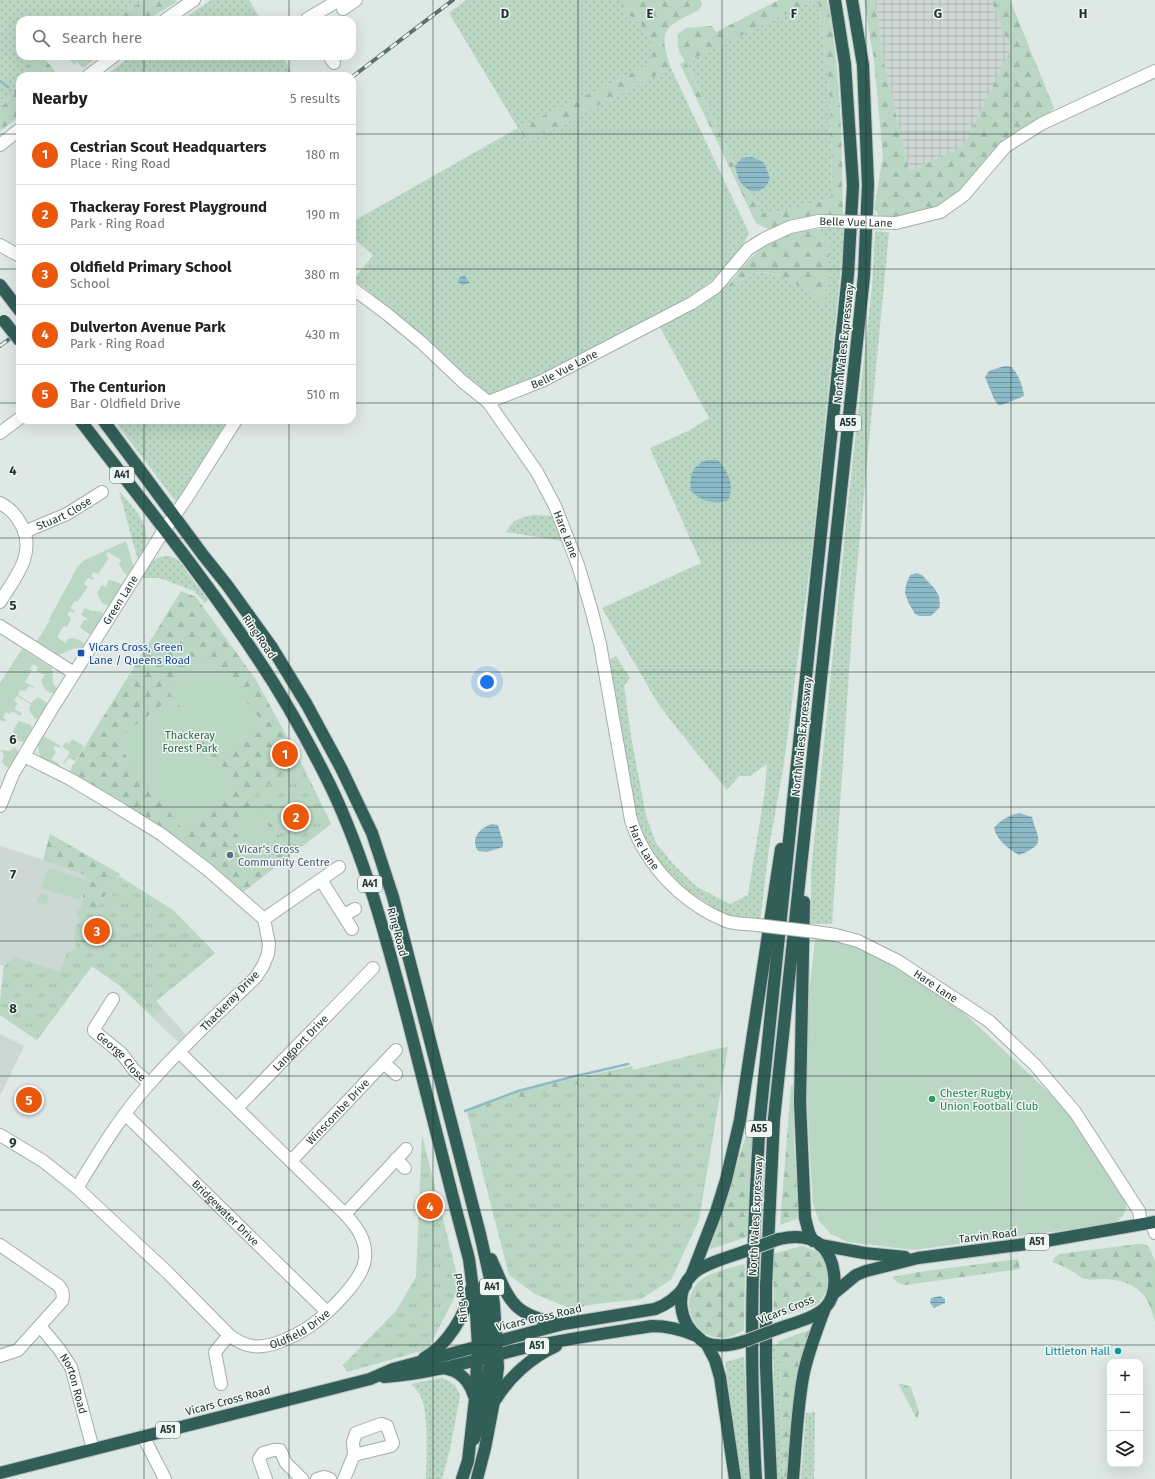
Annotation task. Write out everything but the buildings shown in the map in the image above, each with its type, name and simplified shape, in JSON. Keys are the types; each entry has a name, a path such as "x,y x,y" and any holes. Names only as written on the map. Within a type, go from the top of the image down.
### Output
{"highway":[{"name":"North Wales Expressway","path":"756,1479 752,1362 752,1288 754,1212 762,1102 848,274 852,185 845,64 836,0"},
{"name":"North Wales Expressway","path":"771,1479 766,1367 766,1286 774,1119 864,276 868,185 863,73 852,0"},
{"path":"0,285 16,306"},
{"path":"2,318 16,336"},
{"name":"Ring Road","path":"83,424 222,606 261,663 299,726 330,786 359,852 396,975 469,1259 477,1314 486,1344 494,1356 497,1378 494,1401 485,1448 477,1479"},
{"name":"Ring Road","path":"106,424 270,646 307,705 341,768 372,833 395,904 480,1234 491,1283 494,1305 486,1344"},
{"name":"Vicars Cross","path":"796,781 782,840 738,1126 722,1193 682,1294 681,1309 686,1324 694,1335 706,1343 722,1346 745,1341 808,1318 825,1308 833,1294 835,1284 832,1267 825,1251 817,1243 808,1229 805,1218 800,1102 804,904 803,846"},
{"name":"Tarvin Road","path":"918,1258 1151,1226"},
{"path":"480,1234 503,1289 511,1301 529,1314 563,1324"},
{"name":"A51","path":"689,1279 706,1266 779,1239 792,1237 805,1238 817,1243 864,1253 918,1258"},
{"name":"A51","path":"833,1294 856,1275 866,1271 918,1258"},
{"name":"Vicars Cross Road","path":"370,1379 393,1369 563,1324 655,1309 667,1304 673,1299 689,1279"},
{"path":"415,1363 432,1354 443,1344 454,1328 467,1304 473,1283"},
{"path":"793,1479 800,1398 804,1373 809,1353 825,1308"},
{"name":"Vicars Cross Road","path":"0,1473 370,1379 406,1376 578,1338 652,1326 677,1328 694,1335"},
{"path":"494,1401 501,1390 529,1363 549,1349 578,1338"},
{"path":"706,1343 715,1360 720,1377 735,1479"},
{"path":"468,1461 478,1360 486,1344"},
{"path":"462,1479 480,1422 494,1356"},
{"path":"444,1368 456,1371 465,1378 472,1389 475,1399"}],"street":[{"path":"171,16 194,0"},
{"path":"314,16 341,4 356,0"},
{"path":"93,72 109,60"},
{"name":"Belle Vue Lane","path":"488,402 542,381 692,303 716,287 748,249 764,238 790,227 819,221 896,223 940,212 964,195 1005,146 1041,124 1155,71"},
{"path":"0,145 16,132"},
{"path":"0,245 16,255"},
{"name":"Hare Lane","path":"356,291 422,343 462,381 488,402 537,472 555,506 578,565 600,644 631,820 641,845 654,865 677,890 703,909 727,921 836,935 858,941 898,961 989,1021 1035,1065 1075,1112 1139,1211 1151,1226"},
{"path":"0,433 16,421"},
{"name":"Green Lane","path":"0,806 9,784 24,756 74,673 164,530 233,424"},
{"name":"Stuart Close","path":"24,532 57,519 86,503 102,492"},
{"path":"0,503 18,517 24,532 27,546 25,558 19,572 0,602"},
{"path":"0,626 74,673"},
{"path":"24,756 70,779 114,804 161,834 208,870 264,919 339,867"},
{"path":"321,880 352,928"},
{"path":"344,915 355,909"},
{"name":"Thackeray Drive","path":"77,1188 106,1140 149,1083 256,977 268,954 269,944 264,919"},
{"name":"Langport Drive","path":"237,1108 302,1041 367,980 373,968"},
{"name":"George Close","path":"113,999 94,1029 96,1033 112,1044 134,1070 149,1083"},
{"name":"Winscombe Drive","path":"291,1161 396,1050"},
{"name":"Oldfield Drive","path":"0,1135 43,1161 77,1188 170,1275 229,1335 239,1343 264,1346 273,1344 294,1335 312,1325 327,1312 355,1282 362,1270 365,1259 365,1247 362,1235 345,1214 179,1052"},
{"path":"384,1063 396,1074"},
{"name":"Bridgewater Drive","path":"125,1114 327,1312"},
{"path":"345,1214 406,1149"},
{"path":"396,1159 405,1168"},
{"path":"0,1245 58,1285 63,1292 62,1301 18,1350 0,1356"},
{"name":"Norton Road","path":"40,1326 59,1349 71,1368 93,1449"},
{"path":"222,1384 215,1352 229,1335"},
{"path":"143,1436 165,1479"},
{"path":"266,1479 259,1459 263,1453 280,1450 286,1463 302,1479"},
{"path":"344,1479 354,1455"},
{"path":"317,1479 324,1477 330,1479"}],"shaded area":[{"path":"875,0 992,0 1011,49 963,147 909,171 883,59"},
{"path":"0,846 85,873 173,910 215,953 156,1001 186,1035 178,1042 120,986 92,966 37,1040 0,1015 4,966 0,965"},
{"path":"0,1034 24,1046 0,1096"}],"green space":[{"path":"0,0 144,0 118,16 16,16 16,60 31,60 24,72 16,72 16,89 10,98 0,108"},
{"path":"144,0 178,1 154,16 118,16"},
{"path":"211,0 249,0 259,16 188,16"},
{"path":"466,0 700,0 702,4 699,10 677,21 665,34 664,46 667,56 518,129 527,142 671,68 749,233 731,261 722,271 697,292 661,313 542,373 492,396 356,282 356,276 373,255 356,240 356,220 518,128 449,13"},
{"path":"621,0 700,0 702,4 699,10 671,26 664,37 671,68 527,142 518,128 646,66 649,62 652,49 648,35 643,27 626,11"},
{"path":"779,0 815,0 686,62 729,153 738,179 762,212 768,215 831,198 830,95 818,0 827,0 832,27 838,80 843,215 817,216 771,229 765,228 756,223 680,64 685,61 679,51 678,34 686,28 712,26 716,32"},
{"path":"815,0 818,0 830,95 832,198 768,215 762,212 738,179 729,153 686,61"},
{"path":"864,0 875,0 883,59 909,171 963,147 1011,49 991,0 1010,0 1054,108 1040,122 939,209 899,218 880,217 874,209 883,156 874,61"},
{"path":"31,60 45,60 56,72 24,72"},
{"path":"70,60 94,60 83,68 77,62 74,65"},
{"path":"126,60 284,60 292,72 110,72"},
{"path":"16,87 16,119 0,131 0,108 10,98"},
{"path":"845,228 811,558 784,763 769,848 760,922 743,920 722,913 677,884 657,860 647,843 635,813 608,661 616,656 630,678 624,686 631,736 646,816 656,843 675,866 697,887 730,904 748,895 765,790 767,764 750,776 739,776 727,790 659,705 602,608 701,563 650,448 690,430 709,418 660,327 731,282 730,286 736,284 748,275 758,272 785,278 803,287 816,297 824,306 830,244 826,236 819,229"},
{"path":"819,229 826,236 830,244 825,307 801,287 780,276 770,273 760,272 751,274 729,287 743,266 764,246 781,236 801,231"},
{"path":"875,231 889,232 854,599 832,924 811,924 811,872 849,494 872,287"},
{"path":"117,424 227,424 177,503"},
{"path":"119,491 134,508 145,527 146,542 141,560 137,557"},
{"path":"532,515 554,516 563,541 506,532 511,524 516,520"},
{"path":"126,541 134,568 129,576 124,573 119,564 121,560 108,552 106,556 109,558 98,574 94,572 91,576 95,579 88,578 84,584 88,587 77,602 75,601 70,608 75,611 74,613 70,611 67,615 71,618 67,627 64,626 57,637 65,643 71,638 81,641 85,644 80,652 75,648 59,655 37,641 50,620 49,619 77,568 83,561"},
{"path":"164,556 170,556 178,560 208,600 205,603 194,591 160,578 140,578 153,561"},
{"path":"109,580 123,585 109,606 102,603 97,593 102,585 105,587"},
{"name":"Thackeray Forest Park","path":"181,591 196,597 256,680 303,766 331,824 242,893 153,821 69,772"},
{"path":"85,608 91,611 100,611 103,614 91,635 80,627 84,620 89,620 81,615"},
{"path":"22,649 52,668 53,684 57,688 54,693 46,690 41,681 45,675 36,671 38,667 33,664 30,669 32,670 25,682 34,687 29,686 25,691 20,690 18,695 31,703 38,697 48,704 39,718 35,719 29,710 31,704 17,696 14,701 18,703 14,709 22,713 20,716 12,711 9,714 6,712 3,718 6,720 5,722 1,720 0,722 0,683"},
{"path":"211,656 266,727 222,761 167,690"},
{"path":"168,700 236,789 183,830 115,741"},
{"path":"19,721 30,724 32,728 24,742 18,740 13,734"},
{"path":"43,736 61,746 60,748 55,746 53,748 56,752 51,759 59,764 58,768 40,757 38,746"},
{"path":"72,739 84,746 75,761 69,758 63,764 70,752 62,747 66,742 69,744"},
{"path":"15,747 18,752 10,768 5,766 2,762 4,754 0,750 9,751"},
{"path":"293,769 305,774 331,824 292,854 261,811 263,809 254,796 284,772 288,773"},
{"path":"258,811 283,846 258,864 233,829"},
{"path":"50,834 120,874 97,908 85,912 81,910 86,875 43,860"},
{"path":"48,868 86,880 80,900 41,888"},
{"path":"119,876 173,910 215,953 156,1001 162,1008 153,1017 120,986 92,966 37,1040 0,1015 4,966 15,957 60,972 67,952 73,951 76,947 74,934 80,917 76,915 78,909 85,912 97,908"},
{"path":"107,892 115,897 108,907 101,902"},
{"path":"40,893 49,896 46,905 37,902"},
{"name":"Chester Rugby Union Football Club","path":"816,932 836,935 934,985 1072,1114 1126,1197 1125,1210 1121,1219 1113,1224 913,1250 848,1242 831,1234 819,1221 813,1204 806,1085 807,1011"},
{"path":"728,1047 699,1220 671,1280 641,1299 595,1304 572,1309 535,1294 509,1275 467,1112"},
{"path":"632,1066 634,1074 473,1125 469,1110 519,1092"},
{"path":"791,1085 793,1085 794,1144 799,1218 780,1225"},
{"path":"749,1126 754,1126 747,1237 710,1249"},
{"path":"422,1135 460,1287 429,1347 425,1350 347,1372 343,1365 396,1311 416,1277"},
{"path":"1144,1244 1149,1247 1155,1261 1155,1322 1145,1297 1133,1286 1116,1280 1081,1278 1067,1268 1052,1262 1059,1254"},
{"path":"802,1246 817,1252 824,1258 827,1264 829,1277 827,1289 816,1305 774,1319 773,1254"},
{"path":"1018,1259 1020,1269 905,1285 898,1283 892,1277 919,1272"},
{"path":"745,1264 744,1330 729,1337 713,1337 704,1332 697,1325 692,1316 689,1307 690,1297 694,1287 702,1279 712,1274"},
{"path":"812,1329 793,1398 788,1479 784,1479 778,1344 779,1341"},
{"path":"778,1344 784,1479 777,1479 773,1346"},
{"path":"744,1357 750,1479 741,1479 725,1362"},
{"path":"439,1378 452,1383 460,1396 450,1449 442,1479 426,1479 427,1435 425,1411 419,1393 411,1384"},
{"path":"898,1383 911,1387 919,1412 917,1419"},
{"path":"815,1412 814,1479 801,1479 806,1413"}],"water":[{"path":"752,157 763,162 769,175 769,180 765,187 758,191 751,191 747,189 740,182 735,166 742,158"},
{"path":"464,275 470,283 462,285 458,282 459,278"},
{"path":"1004,366 1012,368 1017,375 1023,389 1024,396 1002,405 998,405 985,377 989,371"},
{"path":"707,460 718,460 728,474 731,491 727,501 712,502 703,500 691,491 691,476 695,468"},
{"path":"917,573 922,575 935,589 939,596 940,607 931,616 919,616 915,614 905,593 910,575"},
{"path":"1019,813 1032,817 1038,835 1038,840 1034,847 1019,855 1004,844 995,832 994,828 1005,818"},
{"path":"492,824 498,825 503,847 487,852 478,851 475,842 477,834 483,828"},
{"path":"940,1296 945,1299 945,1303 934,1308 930,1303 931,1298"}],"waterway":[{"path":"0,81 8,87"},
{"path":"465,1111 518,1091 628,1064"}],"railway":[{"path":"356,74 453,0"},
{"path":"0,346 16,334"}],"place":[{"name":"Vicars Cross, Green Lane / Queens Road","path":"81,653"},
{"name":"Cestrian Scout Headquarters","path":"285,754"},
{"name":"Thackeray Forest Playground","path":"296,817"},
{"name":"Vicar's Cross Community Centre","path":"230,855"},
{"name":"Oldfield Primary School","path":"97,931"},
{"name":"Chester Rugby Union Football Club","path":"932,1099"},
{"name":"The Centurion","path":"29,1100"},
{"name":"Dulverton Avenue Park","path":"430,1206"},
{"name":"Littleton Hall","path":"1118,1351"}]}
